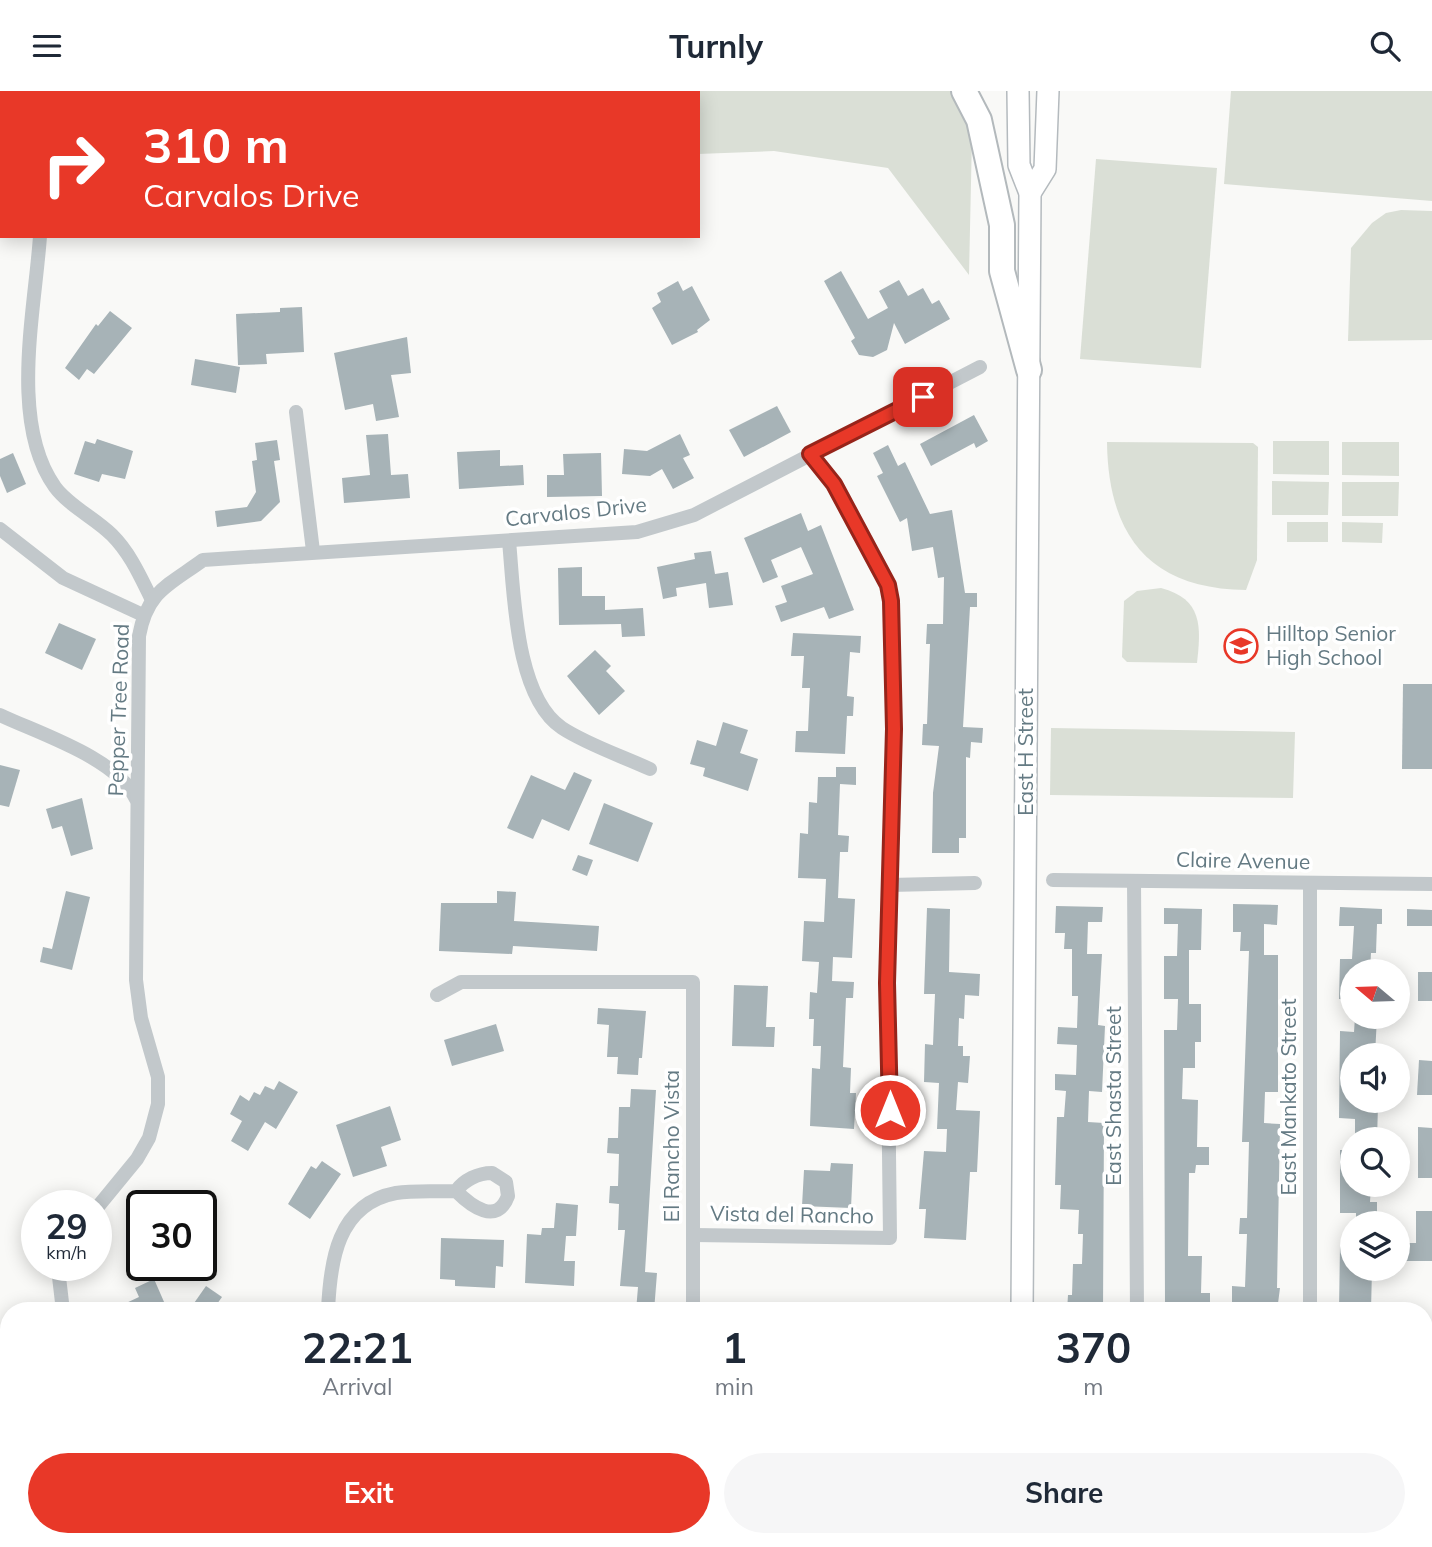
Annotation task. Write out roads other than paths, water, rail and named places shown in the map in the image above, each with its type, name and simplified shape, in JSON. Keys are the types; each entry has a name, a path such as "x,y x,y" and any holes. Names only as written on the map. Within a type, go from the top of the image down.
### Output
{"highway":[{"path":"964,91 979,120 1002,225 1002,271 1029,370"}],"main road":[{"name":"East H Street","path":"1018,91 1019,165 1030,193 1022,1302"},
{"name":"East H Street","path":"1030,193 1045,169 1048,91"}],"street":[{"name":"Pepper Tree Road","path":"40,238 28,390 37,448 55,488 113,535 132,559 151,598 143,615 139,635 136,710 136,980 141,1018 158,1077 158,1104 149,1138 138,1159 112,1190"},
{"name":"Carvalos Drive","path":"151,598 203,560 637,532 694,515 980,367"},
{"path":"296,412 313,551"},
{"path":"810,454 834,484 888,585 891,601 894,729 890,885 975,883"},
{"path":"0,529 63,578 143,615"},
{"path":"509,541 518,643 538,702 560,727 650,769"},
{"path":"0,715 113,770 129,785 138,802"},
{"name":"Claire Avenue","path":"1053,880 1432,884"},
{"name":"East Shasta Street","path":"1134,881 1137,1302"},
{"name":"East Mankato Street","path":"1310,883 1310,1302"},
{"name":"Vista del Rancho","path":"694,1235 890,1238 887,983 890,885"},
{"name":"El Rancho Vista","path":"437,995 461,982 693,982 693,1302"},
{"path":"329,1302 332,1258 343,1231 357,1215 385,1196 456,1191"},
{"path":"59,1281 62,1302"}],"place":[{"name":"Hilltop Senior High School","path":"1241,646"}]}
